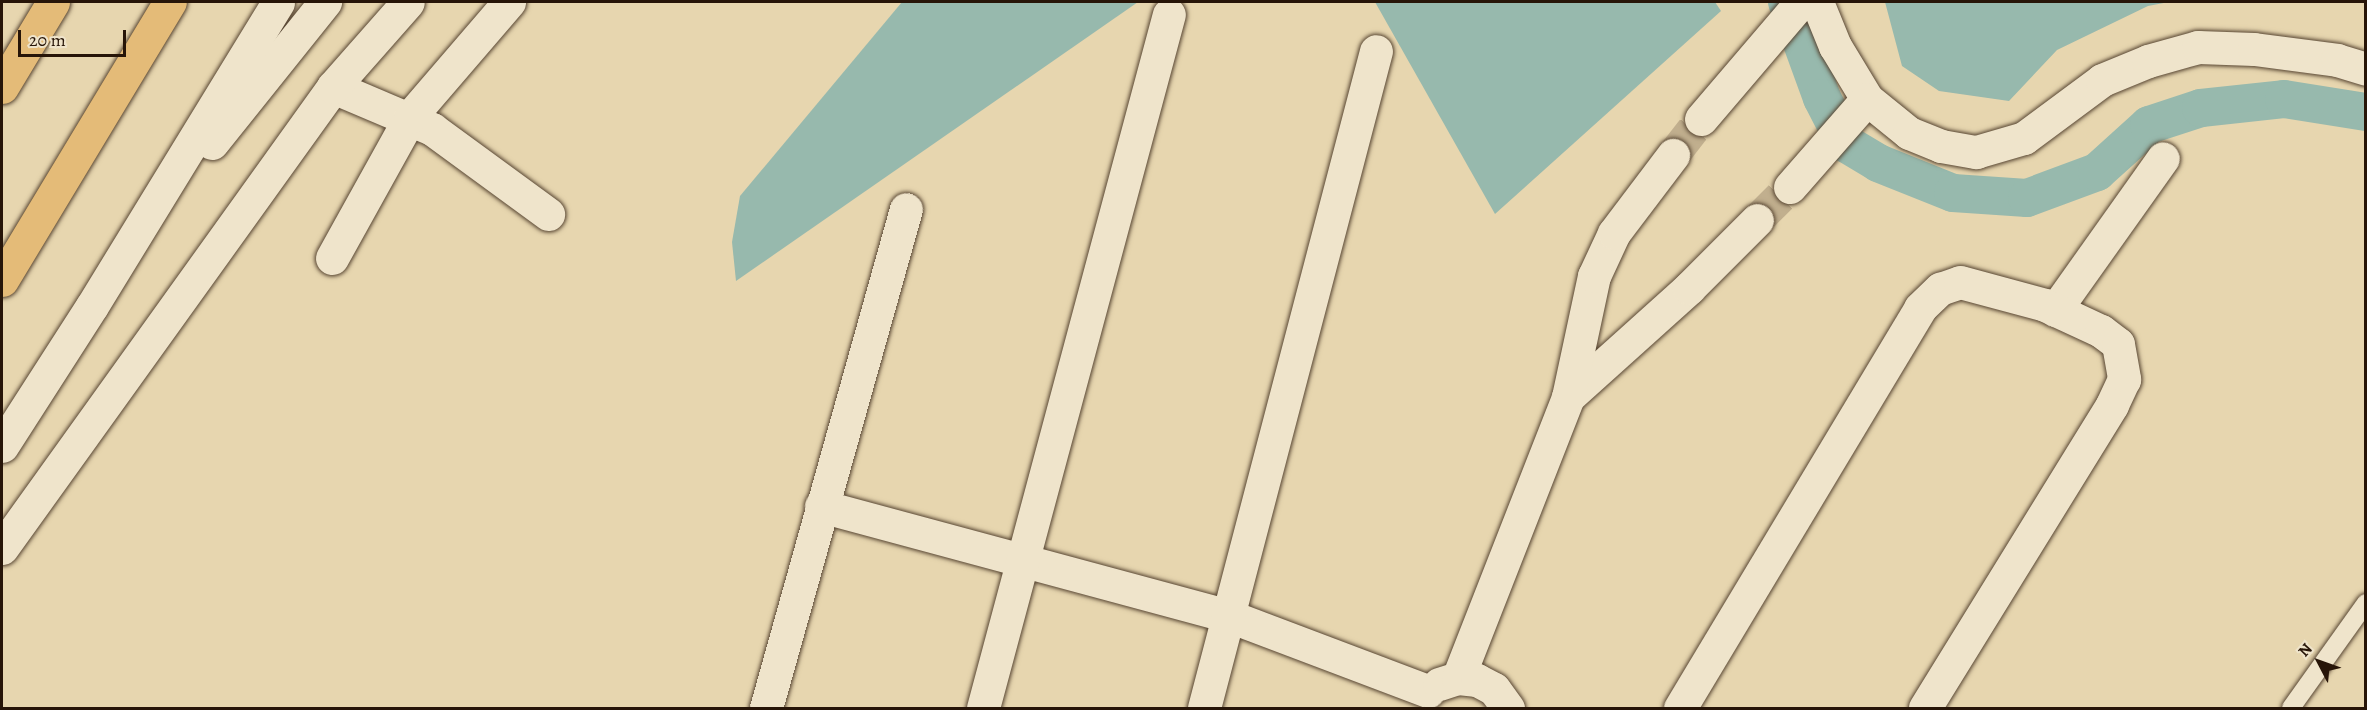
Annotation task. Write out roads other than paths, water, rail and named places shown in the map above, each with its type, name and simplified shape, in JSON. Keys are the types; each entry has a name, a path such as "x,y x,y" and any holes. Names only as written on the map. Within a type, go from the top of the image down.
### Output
{"main road":[{"path":"2,87 53,2"},
{"path":"2,280 170,2"}],"street":[{"path":"2,446 92,306 278,2"},
{"path":"92,306 188,173 325,2"},
{"path":"2,548 333,87 408,2"},
{"path":"332,258 410,117 509,2"},
{"path":"1701,119 1805,3 1835,46 1860,108 1941,146 1976,152 2024,138 2102,80 2148,61 2198,47 2254,49 2337,60 2366,69"},
{"path":"983,708 1170,14"},
{"path":"1204,708 1376,51"},
{"path":"333,87 410,117 432,129 548,214"},
{"path":"1796,180 1860,108"},
{"path":"821,506 1023,558 1229,616 1422,700 1458,678 1568,397 1594,276 1614,232 1673,155"},
{"path":"2055,310 2163,158"},
{"path":"766,708 906,209"},
{"path":"1568,397 1689,288 1757,220"},
{"path":"1680,708 1920,308 1940,289 1960,282 2055,310 2118,344 2124,378 2112,405 1925,708"},
{"path":"1458,678 1477,680 1494,689 1508,708"}],"lane":[{"path":"2291,708 2366,603"}],"water":[{"path":"902,2 1138,2 736,281 732,242 740,196"},
{"path":"1375,2 1715,2 1721,11 1495,214"},
{"path":"1885,2 2169,2 2148,6 2057,50 2009,101 1939,91 1902,66"}],"waterway":[{"path":"1787,2 1822,98 1845,143 1878,163 1953,193 2027,198 2097,172 2149,125 2201,108 2284,99 2366,112"}],"tunnel":[{"path":"1673,155 1701,119"},
{"path":"1757,220 1790,187"}]}
